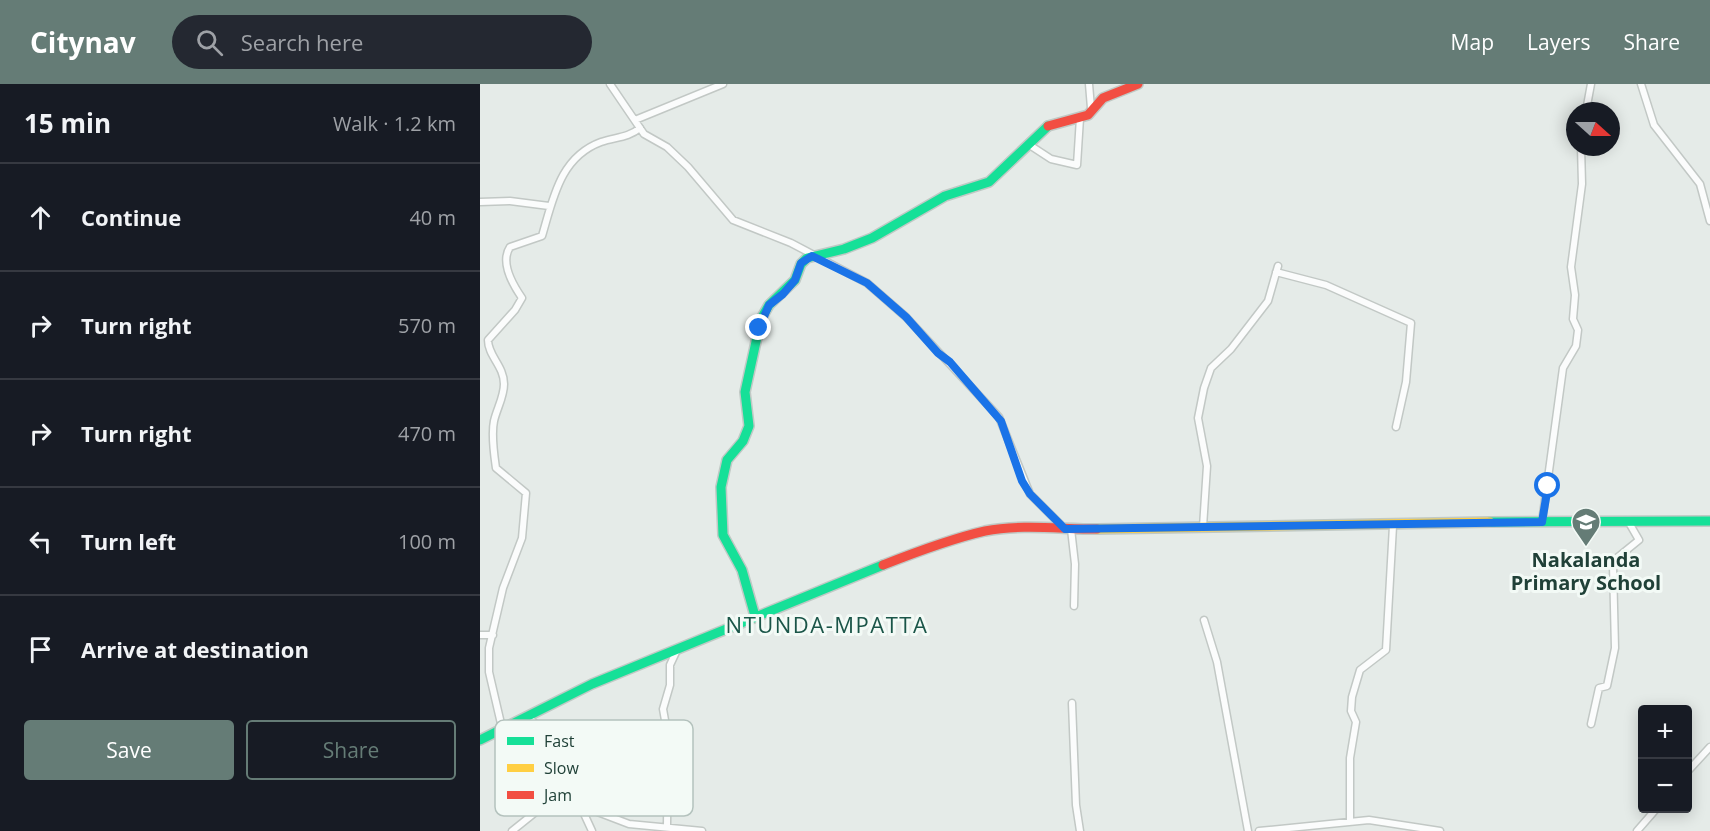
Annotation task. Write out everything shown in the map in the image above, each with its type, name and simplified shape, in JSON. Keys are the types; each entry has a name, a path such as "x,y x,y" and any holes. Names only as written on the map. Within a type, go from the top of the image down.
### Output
{"street":[{"path":"610,84 647,136 667,147 688,167 733,220 765,232 867,283 906,317 938,353 950,362 1001,421 1022,481 1030,494 1068,529 1075,564 1074,606"},
{"path":"634,120 723,84"},
{"path":"755,616 742,570 723,535 721,487 728,460 743,441 749,426 745,392 761,320 769,305 795,280 801,263 812,256 844,249 864,241 945,196 989,182 1050,124 1088,115 1091,108 1089,84"},
{"path":"1091,108 1111,93 1138,84"},
{"path":"1588,102 1591,84"},
{"path":"1641,84 1654,125 1701,184 1710,221"},
{"path":"1028,144 1051,159 1077,165 1080,118"},
{"path":"500,720 489,672 493,635 503,588 522,538 526,493 496,468 494,421 504,383 499,363 488,348 488,340 515,310 522,298 507,267 508,250 510,247 542,236 549,206 570,164 584,150 625,136 640,128"},
{"path":"1542,522 1563,368 1576,346 1578,330 1573,319 1575,295 1571,267 1582,184 1581,156"},
{"path":"480,202 491,200 549,206"},
{"path":"1203,527 1207,458 1198,418 1204,388 1212,368 1268,301 1277,268 1326,285 1411,323 1406,382 1396,427"},
{"path":"1591,724 1599,688 1607,686 1613,668 1615,627 1613,566 1618,557 1640,540 1628,520"},
{"path":"518,720 592,684 755,616 920,550 962,536 1019,528 1393,526 1628,520 1710,521"},
{"path":"1345,831 1350,758 1356,722 1351,711 1352,697 1360,670 1386,650 1390,611 1390,542 1393,526"},
{"path":"1204,620 1217,662 1248,831"},
{"path":"480,635 493,635"},
{"path":"665,720 663,709 670,686 670,665 677,650"},
{"path":"1072,703 1076,805 1080,831"},
{"path":"526,716 532,720"},
{"path":"480,740 495,732"},
{"path":"1692,767 1710,747"},
{"path":"1638,831 1653,813"},
{"path":"512,831 531,816"},
{"path":"585,816 592,831"},
{"path":"608,816 629,824 702,831"},
{"path":"667,816 667,826"},
{"path":"1259,831 1369,820 1440,831"}],"traffic: fast":[{"path":"755,616 742,570 723,535 721,487 727,460 743,441 749,426 745,392 761,319 769,305 795,280 801,264 807,258 844,249 872,238 945,196 989,182 1048,126"},
{"path":"1490,522 1710,521"},
{"path":"520,720 592,684 883,565"},
{"path":"480,740 495,732"}],"traffic: slow":[{"path":"1097,529 1490,522"}],"traffic: jam":[{"path":"1048,126 1088,115 1103,98 1138,84"},
{"path":"883,565 946,542 985,531 1027,527 1097,529"}],"place":[{"name":"Nakalanda Primary School","path":"1586,548"}],"district":[{"name":"NTUNDA-MPATTA","path":"827,625"}],"route":[{"path":"759,328 765,310 795,280 801,264 807,258 812,256 867,283 906,317 999,417 1022,481 1040,507 1065,529 1170,526 1393,526 1542,522 1548,486"}]}
